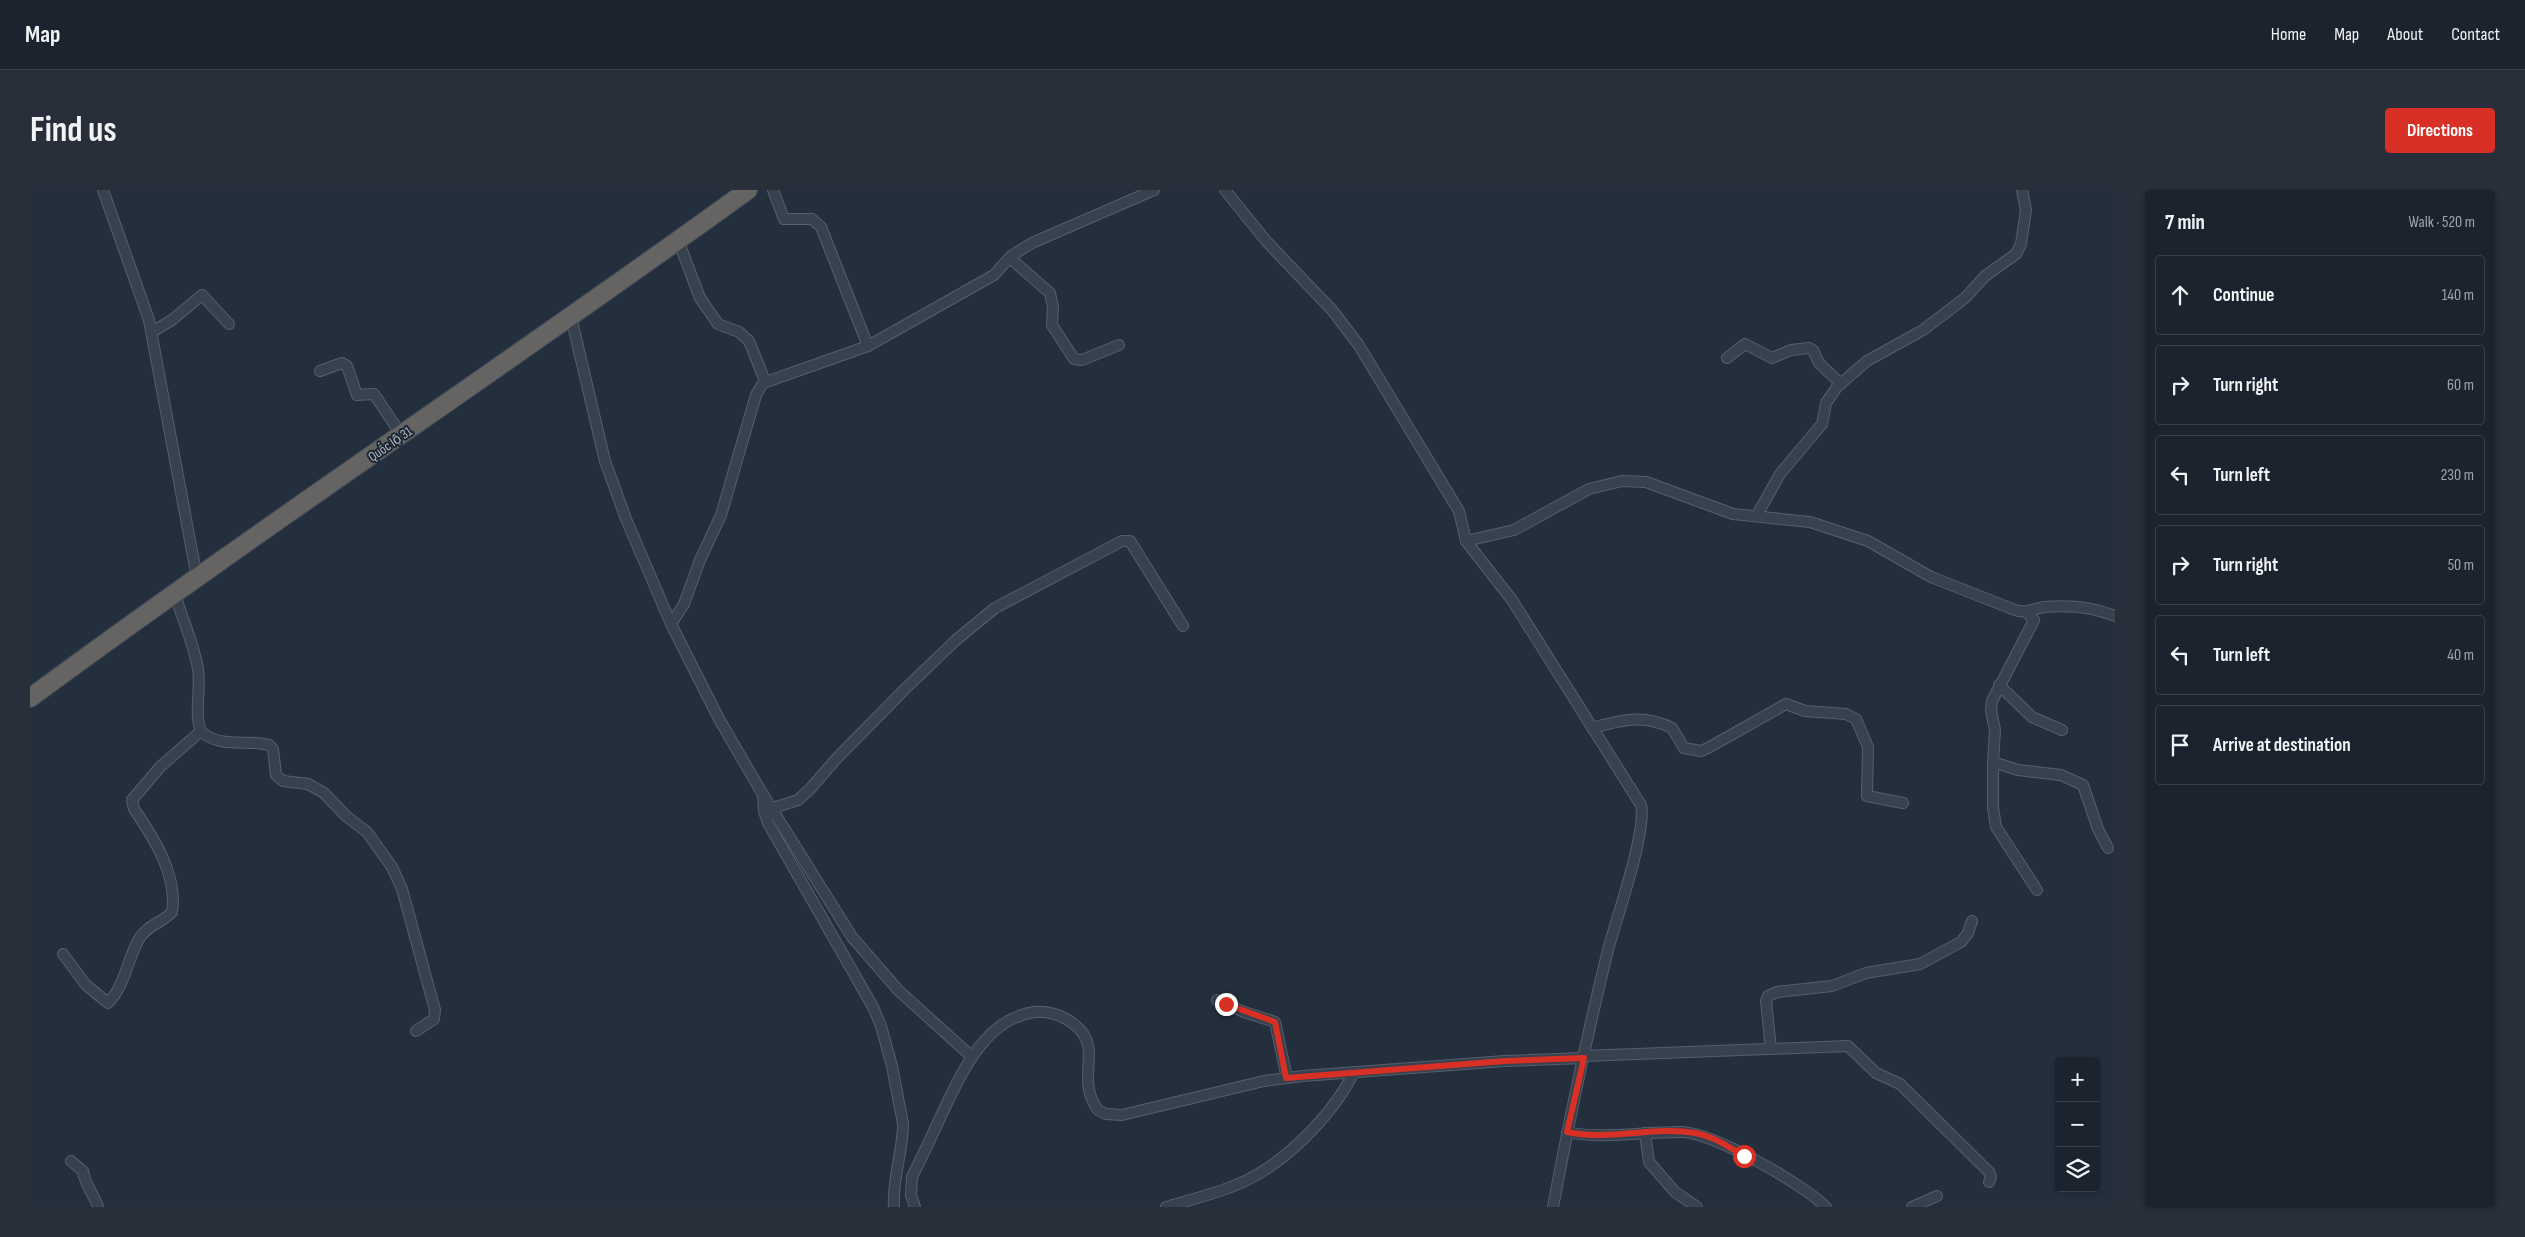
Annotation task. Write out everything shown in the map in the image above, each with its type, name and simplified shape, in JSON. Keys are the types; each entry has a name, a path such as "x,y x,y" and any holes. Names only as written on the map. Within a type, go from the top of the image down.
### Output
{"highway":[{"name":"Quốc lộ 31","path":"30,698 197,578 571,317 748,190"}],"street":[{"path":"103,190 138,285 152,332 197,578"},
{"path":"773,190 784,219 812,219 822,227 868,346"},
{"path":"671,624 684,604 700,560 721,515 756,395 765,381 868,346 994,274 1010,258 1032,243 1154,190"},
{"path":"1225,190 1267,242 1332,310 1358,344 1459,511 1466,541 1512,600 1641,806 1642,822 1608,952 1567,1132 1553,1207"},
{"path":"1757,515 1780,474 1822,424 1827,400 1841,384 1867,361 1923,330 1965,298 1985,276 2016,254 2021,244 2025,217 2022,190"},
{"path":"678,240 706,306 718,324 738,332 749,342 765,381"},
{"path":"1010,258 1050,293 1053,307 1052,325 1074,359 1082,360 1119,345"},
{"path":"152,332 172,320 202,295 229,324"},
{"path":"571,317 605,461 626,519 671,624 720,719 762,793 852,937 899,991 971,1056"},
{"path":"1727,358 1745,344 1766,357 1772,358 1800,347 1809,348 1813,350 1819,363 1841,384"},
{"path":"320,371 342,363 347,366 357,395 374,394 402,436"},
{"path":"1466,541 1507,532 1589,489 1622,481 1646,482 1724,512 1743,516 1757,515 1810,522 1868,541 1931,577 2008,608 2026,612 2044,607 2073,606 2115,616"},
{"path":"773,808 798,800 837,758 956,640 995,608 1122,541 1130,541 1184,626"},
{"path":"175,594 198,666 200,686 198,720 201,731 210,737 235,743 269,745 273,749 274,770 280,779 308,784 324,793 346,816 367,832 392,867 402,889 431,990 435,1016 434,1019 416,1031"},
{"path":"2026,612 2034,620 1992,700 1991,710 1995,724 1993,808 1996,827 2037,890"},
{"path":"1999,685 2032,717 2062,730"},
{"path":"1592,728 1628,719 1642,719 1672,728 1684,748 1701,751 1786,704 1805,711 1850,714 1860,724 1868,747 1867,796 1903,802"},
{"path":"63,954 86,985 108,1003 120,985 139,939 148,928 172,912 173,890 170,873 134,809 132,800 160,767 201,731"},
{"path":"1994,762 2018,770 2050,772 2083,784 2098,829 2108,848"},
{"path":"762,793 764,811 768,823 868,998 881,1026 898,1094 903,1124 903,1140 895,1183 894,1207"},
{"path":"1771,1049 1766,1001 1768,996 1777,992 1832,986 1866,973 1920,964 1961,942 1968,933 1972,922"},
{"path":"1217,1000 1244,1012 1275,1022 1286,1078"},
{"path":"915,1207 911,1195 912,1177 971,1056 997,1029 1017,1016 1039,1012 1067,1019 1082,1032 1088,1044 1087,1082 1091,1098 1098,1110 1112,1116 1122,1116 1286,1078 1505,1061 1848,1046 1876,1073 1900,1084 1989,1172 1991,1177 1989,1182"},
{"path":"1166,1207 1236,1186 1270,1165 1322,1122 1343,1093 1354,1072"},
{"path":"1567,1132 1587,1136 1682,1132 1707,1136 1805,1188 1826,1207"},
{"path":"1645,1133 1649,1162 1675,1192 1697,1207"},
{"path":"71,1161 83,1172 85,1184 96,1199 98,1207"},
{"path":"1912,1207 1937,1196"}],"route":[{"path":"1226,1004 1275,1022 1286,1078 1505,1061 1584,1058 1567,1132 1587,1136 1626,1133 1694,1133 1707,1136 1744,1156"}]}
